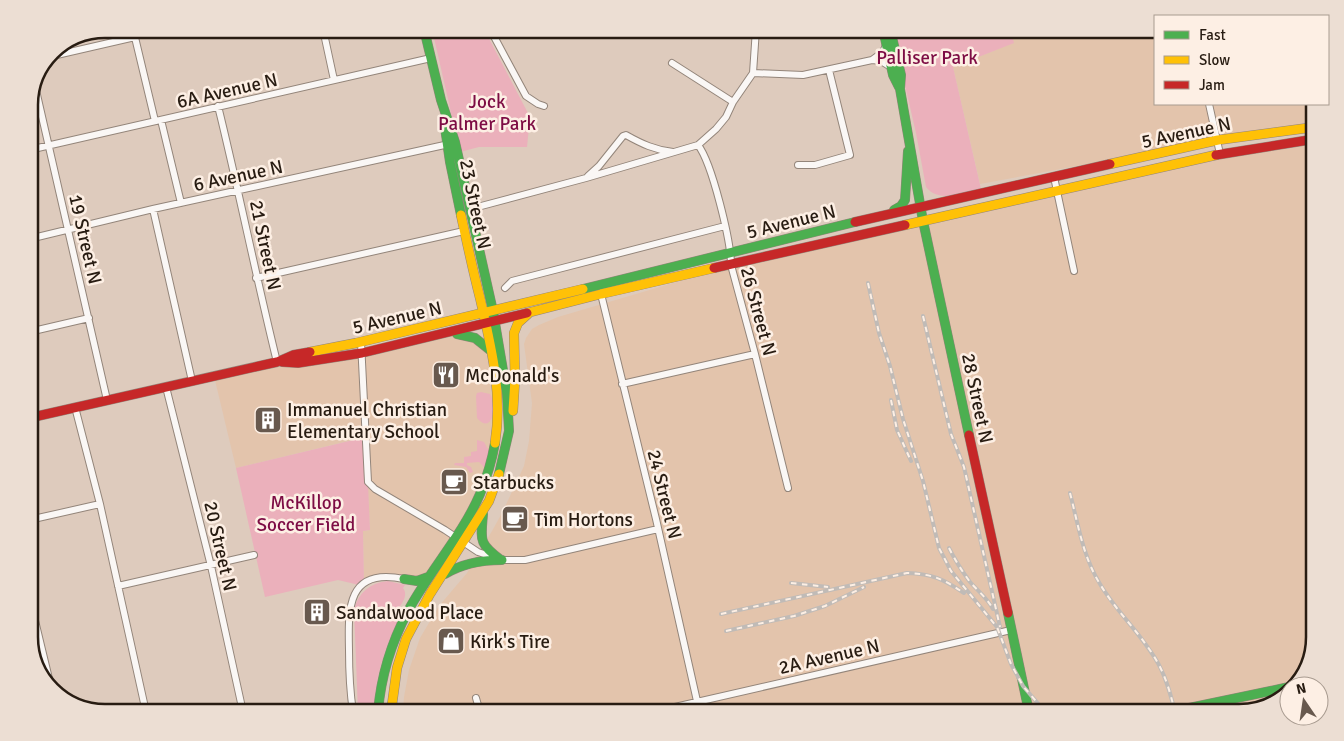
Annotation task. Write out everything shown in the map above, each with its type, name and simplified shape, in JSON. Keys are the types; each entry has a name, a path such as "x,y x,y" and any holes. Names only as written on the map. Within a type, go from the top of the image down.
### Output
{"main road":[{"name":"23 Street N","path":"426,38 451,143 470,209 488,312"},
{"name":"28 Street N","path":"885,38 892,68 900,89 923,222 1027,704"},
{"name":"28 Street N","path":"892,38 900,75 900,89"},
{"name":"5 Avenue N","path":"38,416 488,312 921,206 1218,140 1306,129"},
{"path":"886,215 901,206 905,200 908,131"},
{"name":"5 Avenue N","path":"277,362 298,363 362,353 529,314 601,294 1057,190 1220,154 1306,140"},
{"name":"23 Street N","path":"451,143 464,231 488,312"},
{"path":"488,312 507,394 509,431"},
{"path":"392,704 397,668 404,645 430,594 464,544 498,478 506,453 514,399 514,334 518,323 529,314"},
{"path":"379,704 381,683 396,632 428,577 473,510 486,480 493,452 498,401 490,323"},
{"path":"444,334 480,338 492,354"},
{"path":"483,510 481,539 490,552 502,560"},
{"path":"441,577 455,568 470,562 502,560"},
{"path":"404,579 417,581 428,577"},
{"path":"404,579 411,586 416,599"},
{"path":"1208,704 1279,689"}],"street":[{"path":"63,52 115,38"},
{"path":"135,38 181,203"},
{"path":"325,38 334,80"},
{"path":"495,38 526,96 544,106"},
{"path":"470,209 586,178 677,152 698,144 716,129 726,117 733,102 753,73 755,38"},
{"path":"872,60 883,52 886,44"},
{"name":"6A Avenue N","path":"38,148 431,58"},
{"path":"753,73 803,75 872,60 881,61 892,68"},
{"path":"672,63 733,102"},
{"path":"798,164 815,165 850,155 829,70"},
{"name":"19 Street N","path":"38,99 107,400"},
{"path":"1209,105 1220,154"},
{"name":"21 Street N","path":"218,106 239,191 256,278 277,362"},
{"path":"586,178 599,166 623,136 626,135 658,150 677,152"},
{"name":"6 Avenue N","path":"38,237 153,209 451,143"},
{"name":"26 Street N","path":"698,144 705,156 725,226 731,252 731,265 788,488"},
{"path":"1054,177 1074,271"},
{"path":"153,209 192,381"},
{"name":"5 Avenue N","path":"505,288 512,281 725,226"},
{"path":"256,278 464,231"},
{"name":"24 Street N","path":"601,294 658,529 697,701"},
{"path":"38,330 89,318"},
{"path":"361,342 368,482 374,488 478,552 502,560 525,560 658,529"},
{"path":"622,384 755,354"},
{"name":"20 Street N","path":"166,386 242,704"},
{"path":"75,407 100,504 144,704"},
{"path":"38,518 100,504"},
{"path":"118,586 254,555"},
{"path":"352,704 349,610 352,600 360,587 373,579 385,576 404,579"},
{"name":"2A Avenue N","path":"685,704 1011,630"},
{"path":"38,633 47,671"},
{"path":"476,698 478,704"}],"shaded area":[{"path":"1012,38 1154,38 1154,105 1306,105 1306,128 1218,140 980,184 953,67 1013,43"},
{"path":"1306,145 1306,637 1305,650 1300,666 1294,676 1279,676 1279,691 1273,695 1257,701 1240,704 404,704 409,670 420,638 439,606 467,573 502,513 524,466 529,441 532,403 524,344 532,329 558,317 714,271 1200,161"},
{"path":"444,334 473,336 492,354 498,390 486,480 428,577 390,576 364,583 363,531 370,530 365,437 236,468 214,376 298,363"}],"green space":[{"name":"Jock Palmer Park","path":"434,38 489,38 530,117 527,147 479,147 460,152"},
{"name":"Palliser Park","path":"894,38 1013,38 1014,43 953,67 981,189 945,196 931,192 926,187 916,133"},
{"path":"477,393 490,394 493,405 492,417 486,424 477,418 476,396"},
{"name":"McKillop Soccer Field","path":"366,437 370,530 363,531 364,583 360,587 338,580 265,597 236,468"},
{"path":"477,440 484,442 489,451 485,468 479,462 467,463 473,472 470,473 466,467 454,465 455,463 464,463 464,457 471,456 471,452 477,451"},
{"path":"388,581 405,585 403,588 405,597 397,611 402,614 390,637 382,661 374,704 358,704 354,609 366,589"},
{"path":"38,637 48,672 41,658"}],"railway":[{"path":"868,283 879,333 890,366 903,419 923,481 939,548 951,571 997,627 1011,664 1023,686 1038,704"},
{"path":"923,316 951,434 964,467 1000,627"},
{"path":"891,400 897,430 911,461"},
{"path":"1070,493 1082,540 1094,574 1114,605 1153,654 1167,682 1173,704"},
{"path":"949,548 970,582 993,609"},
{"path":"721,614 907,573 937,578 964,593"},
{"path":"791,583 828,587"},
{"path":"726,631 794,616 825,606 864,587"}],"traffic: fast":[{"path":"426,38 441,100 455,142 493,311 507,394 509,431 499,474"},
{"path":"885,38 893,75 899,87"},
{"path":"892,38 901,75 900,89 923,221 969,435"},
{"path":"444,121 461,215"},
{"path":"894,210 901,206 905,200 908,151"},
{"path":"583,289 855,222"},
{"path":"457,334 475,338 490,350"},
{"path":"379,704 384,672 397,635 408,611 426,581 473,509 487,475 495,443"},
{"path":"483,514 483,540 488,549 501,560"},
{"path":"445,574 472,563 502,560"},
{"path":"404,579 417,581 428,577"},
{"path":"1008,613 1027,704"},
{"path":"1208,704 1279,689"}],"traffic: slow":[{"path":"1110,164 1218,140 1306,128"},
{"path":"905,225 1216,155"},
{"path":"461,215 495,370 498,406 495,443"},
{"path":"527,313 714,268"},
{"path":"310,352 356,343 583,289"},
{"path":"513,411 515,379 514,333 518,323 528,314"},
{"path":"392,704 397,668 406,639 430,594 489,501 499,474"}],"traffic: jam":[{"path":"1216,155 1306,140"},
{"path":"855,222 1110,164"},
{"path":"714,268 905,225"},
{"path":"282,362 298,363 362,353 527,313"},
{"path":"38,416 277,362 293,355 310,352"},
{"path":"969,435 1008,613"}],"place":[{"name":"McDonald's","path":"446,375"},
{"name":"Immanuel Christian Elementary School","path":"268,420"},
{"name":"Starbucks","path":"454,482"},
{"name":"Tim Hortons","path":"515,519"},
{"name":"Sandalwood Place","path":"317,612"},
{"name":"Kirk's Tire","path":"451,641"}]}
